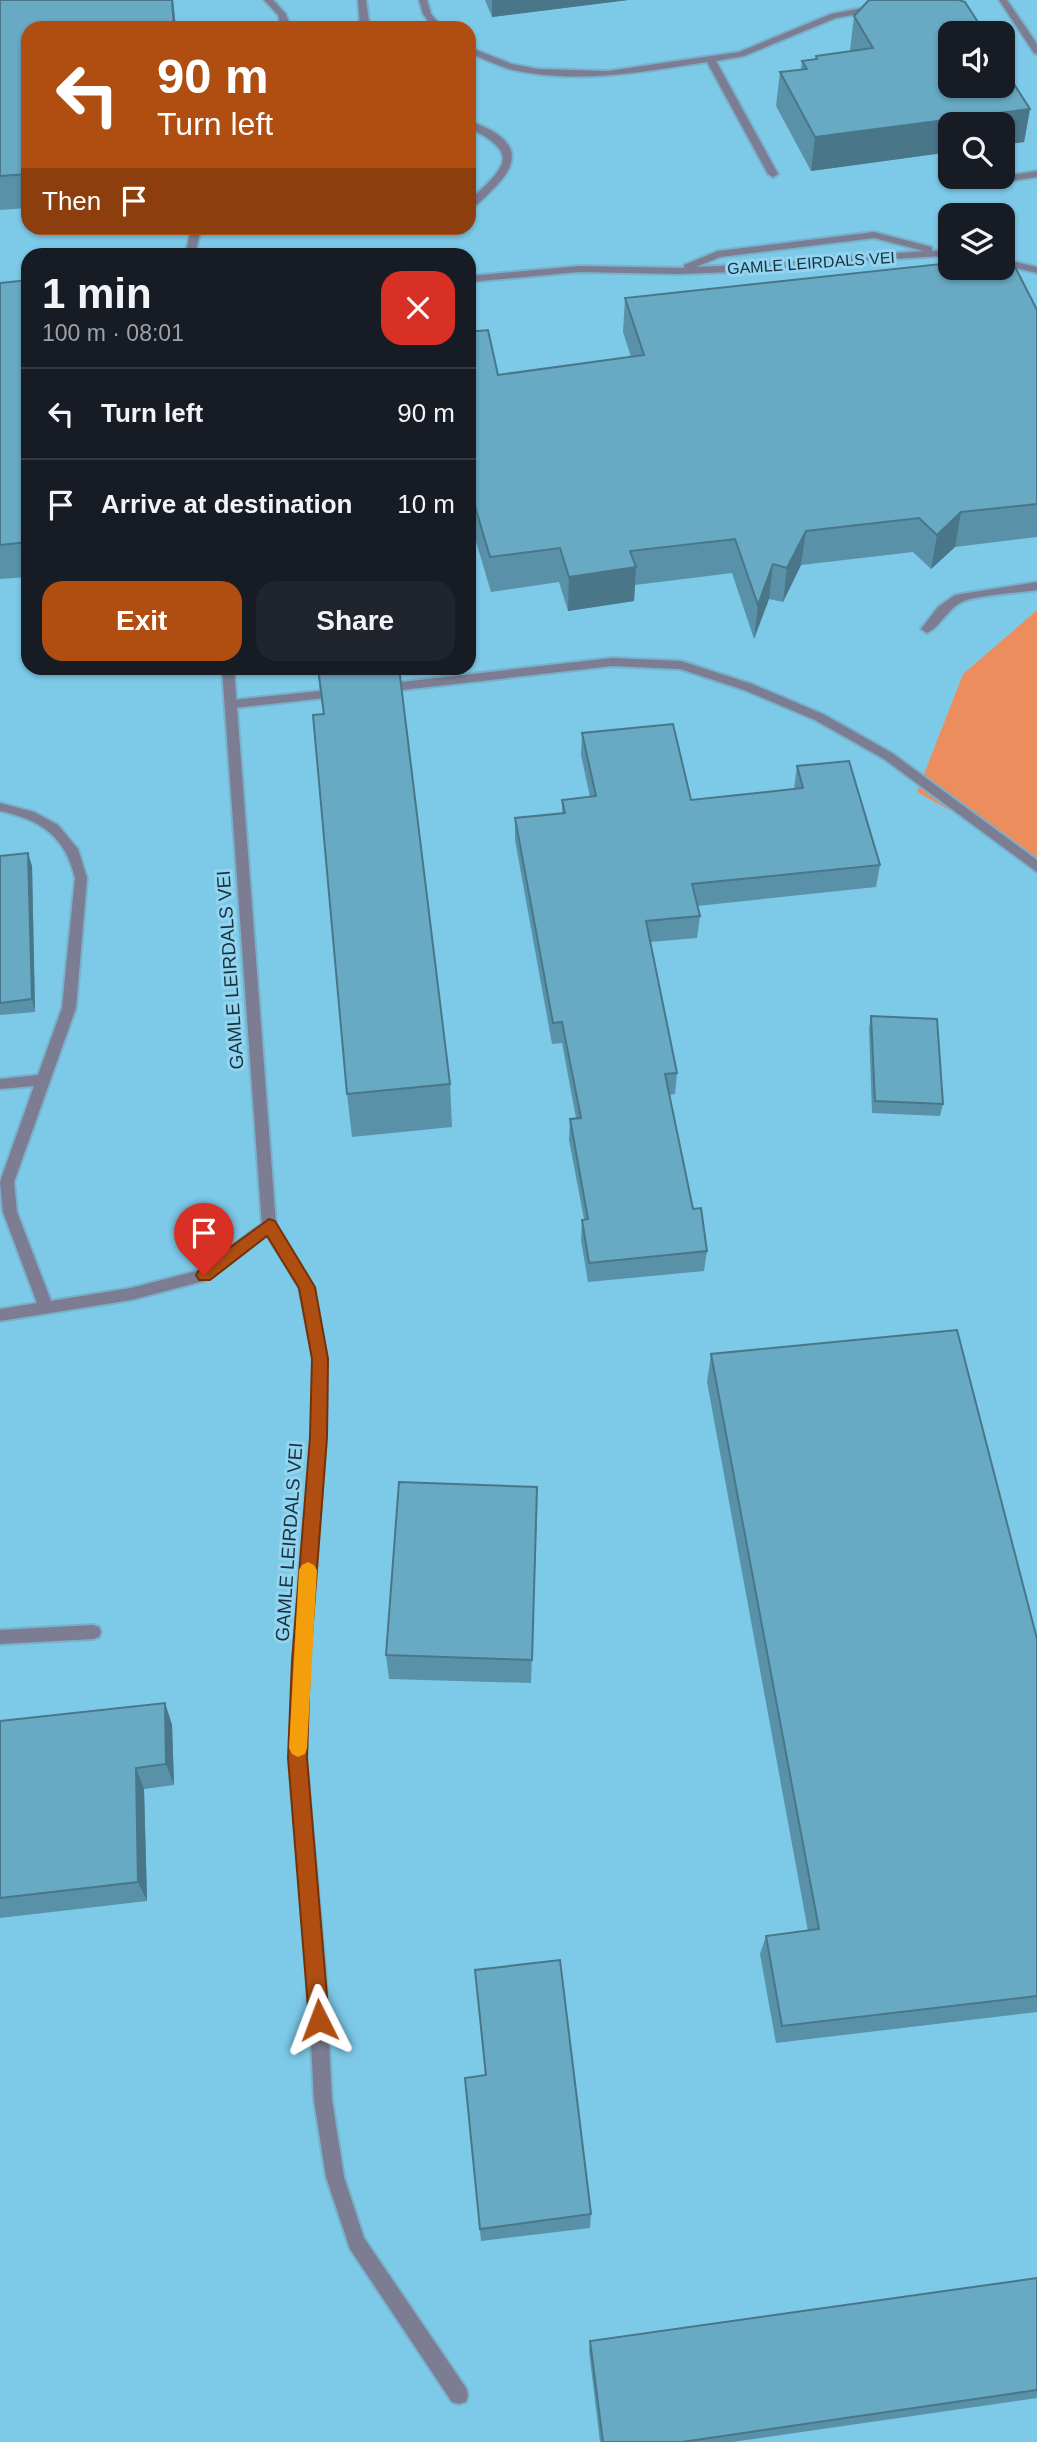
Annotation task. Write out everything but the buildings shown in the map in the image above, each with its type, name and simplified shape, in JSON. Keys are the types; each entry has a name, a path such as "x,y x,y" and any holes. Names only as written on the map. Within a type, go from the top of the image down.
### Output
{"street":[{"path":"268,0 282,14 284,21"},
{"path":"362,0 364,21"},
{"path":"423,0 433,21"},
{"path":"1003,0 1037,51"},
{"path":"476,54 528,70 579,75 608,74 711,60 766,46 834,16 894,6"},
{"path":"711,60 773,174"},
{"path":"476,128 499,139 508,149 509,158 502,175 476,199"},
{"path":"1015,177 1037,174"},
{"name":"GAMLE LEIRDALS VEI","path":"680,271 718,254 874,235 938,252"},
{"name":"GAMLE LEIRDALS VEI","path":"476,278 579,269 680,271 758,268 841,259 938,254"},
{"path":"1015,265 1037,270"},
{"path":"927,629 942,610 959,598 1037,586"},
{"path":"368,690 612,662 681,665 748,687 820,716 888,756 1037,867"},
{"name":"GAMLE LEIRDALS VEI","path":"230,675 269,1226 306,1287 320,1359 319,1437 301,1661 298,1758 316,1967 323,2100 335,2177 356,2243 459,2395"},
{"path":"233,704 354,691"},
{"path":"0,807 16,809 58,831 78,858 81,878 69,1008 7,1182 10,1212 46,1307"},
{"path":"0,1084 43,1080"},
{"path":"0,1315 131,1294 204,1275 269,1226"},
{"path":"0,1637 93,1632"}],"shaded area":[{"path":"0,0 1037,0 1037,610 963,674 917,792 1037,859 1037,2442 0,2442"},
{"path":"1037,610 1037,859 917,792 963,674"}],"slow traffic":[{"path":"298,1748 308,1570"}],"route":[{"path":"204,1275 269,1226 306,1287 320,1359 319,1437 301,1661 298,1758 319,2020"}]}
